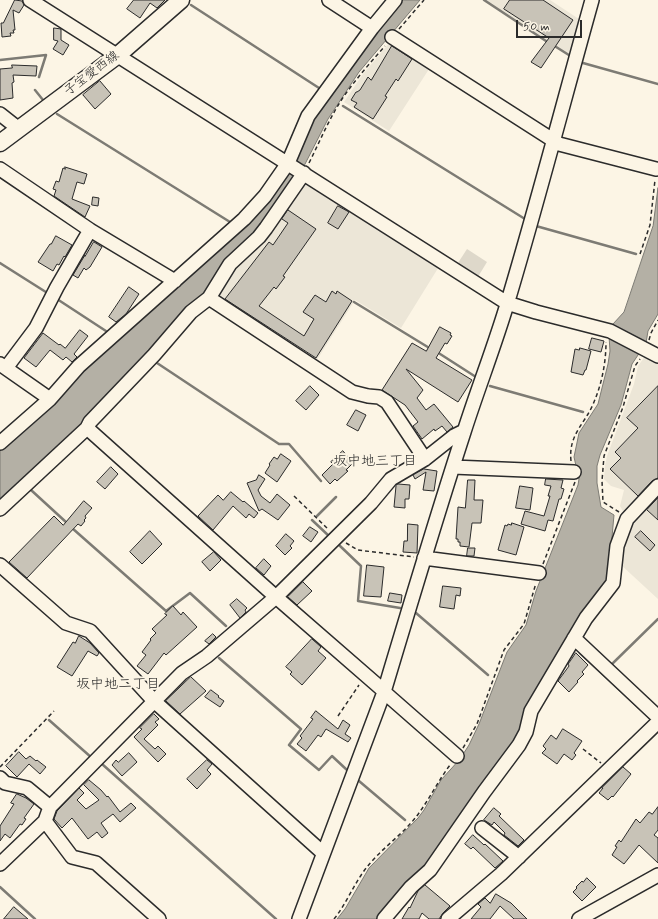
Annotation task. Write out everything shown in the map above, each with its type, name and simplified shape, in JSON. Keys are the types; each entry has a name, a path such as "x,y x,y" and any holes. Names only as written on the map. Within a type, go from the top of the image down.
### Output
{"main road":[{"name":"子宝愛西線","path":"0,143 118,55 181,0"}],"street":[{"path":"30,0 507,303 608,331 658,356"},
{"path":"329,0 372,28"},
{"path":"0,443 50,399 79,366 244,219 265,196 289,164 308,116 372,28 395,0"},
{"path":"299,919 384,691 424,558 507,303 554,141 592,0"},
{"path":"392,37 559,144 656,169"},
{"path":"0,114 19,129"},
{"path":"0,168 90,230 175,281"},
{"path":"0,509 87,428 90,422 154,355 191,312 208,298 230,264 259,237 266,228 304,173"},
{"path":"50,399 3,366 36,328 57,287 90,230"},
{"path":"208,298 352,392 379,397 387,402 425,459"},
{"path":"87,428 457,756"},
{"path":"0,864 45,821 50,807 182,673 208,656 276,597 371,503 391,479 425,459 454,436 464,432"},
{"path":"453,467 574,472"},
{"path":"384,919 411,887 434,865 484,792 519,745 526,732 531,711 586,618 613,583 617,546 627,519 658,486"},
{"path":"424,558 539,573"},
{"path":"0,565 66,622 90,631 154,702 323,853"},
{"path":"574,638 658,717"},
{"path":"448,919 501,874 658,722"},
{"path":"0,778 5,783 27,788 50,807"},
{"path":"45,821 72,857 96,863 159,919"},
{"path":"482,828 519,857"},
{"path":"578,919 658,875"}],"path":[{"path":"304,173 330,120 342,100 361,73 424,0"},
{"path":"640,254 650,225 656,169"},
{"path":"619,512 603,502 602,466 604,456 629,389 635,366 646,349 651,333 658,320"},
{"path":"334,919 342,909 367,866 416,817 440,779 466,744 477,724 504,650 524,624 539,573 574,486 575,480 571,462 571,450 578,429 594,402 606,361 608,331"},
{"path":"294,496 315,518 337,537 358,550 424,558"},
{"path":"338,716 366,675"},
{"path":"0,767 54,711"},
{"path":"583,749 609,769"}],"shaded area":[{"path":"402,0 420,0 359,72 328,119 303,168 259,232 212,289 56,452 0,502 0,451 41,415 91,364 236,234 315,113 366,44"},
{"path":"484,0 550,0 582,21 572,57"},
{"path":"391,41 431,66 389,131 344,102 363,74"},
{"path":"303,178 440,265 401,328 355,300 315,363 211,297"},
{"path":"658,188 658,314 648,331 646,343 632,364 621,405 600,455 597,466 597,483 601,507 614,515 608,581 521,731 431,863 378,919 337,919 345,909 369,868 418,818 441,780 460,759 469,745 479,724 507,652 526,625 536,591 578,485 579,479 574,457 579,433 598,404 608,364 610,351 609,336 613,329 613,324 624,312 653,226"},
{"path":"467,249 487,262 476,280 456,266"},
{"path":"646,355 658,362 658,481 627,514 624,513 620,506 624,490 611,486 604,479 605,466 607,456 634,384 638,366"},
{"path":"658,492 658,599 620,564 620,550 631,521"}],"building":[{"path":"15,0 22,1 24,5 19,13 13,10 14,33 10,33 11,36 2,37 1,23 3,23"},
{"path":"134,0 165,0 157,8 150,3 140,18 127,9"},
{"path":"510,0 543,0 573,20 541,68 531,62 549,38 504,9"},
{"path":"54,28 61,29 61,40 69,45 63,55 53,49 58,41 54,40"},
{"path":"392,46 412,59 398,81 396,79 373,119 354,107 357,103 351,100 356,92 360,90 368,77 371,80"},
{"path":"12,65 37,66 36,76 13,75 13,98 0,100 0,69 12,68"},
{"path":"100,81 111,94 95,109 83,95"},
{"path":"65,167 87,174 84,184 77,182 72,199 90,206 85,217 54,196 56,190 53,189 56,181 59,182 63,168 65,169"},
{"path":"93,197 99,198 98,206 92,205"},
{"path":"338,206 349,212 338,229 328,223"},
{"path":"288,210 316,229 283,276 285,277 276,289 274,287 259,306 304,336 314,319 303,312 315,295 326,302 332,291 336,294 337,291 352,301 316,358 225,299 269,242 273,245 288,223 282,219"},
{"path":"56,236 72,245 65,257 64,256 59,265 57,264 53,271 38,262"},
{"path":"94,242 102,247 90,267 86,270 84,268 78,278 73,275"},
{"path":"129,287 139,294 126,314 116,322 109,317"},
{"path":"440,327 451,333 450,335 452,336 447,344 445,343 436,358 472,380 458,402 406,369 423,390 417,398 426,410 434,404 453,427 447,432 442,426 435,431 434,429 422,439 413,426 418,422 405,405 382,390 412,343 426,351"},
{"path":"80,330 88,336 74,354 77,357 72,362 66,357 63,360 50,350 36,367 24,358 43,333 65,348"},
{"path":"592,338 604,341 601,352 589,349"},
{"path":"580,348 591,351 586,370 583,375 571,372 575,349 579,350"},
{"path":"310,386 319,395 306,410 296,401"},
{"path":"658,386 658,478 652,481 638,496 610,469 621,458 615,452 638,428 627,418"},
{"path":"356,410 366,415 358,431 347,425"},
{"path":"343,451 353,463 346,470 348,471 337,481 335,479 330,484 322,475 333,464 331,462"},
{"path":"281,454 291,461 277,482 265,473 274,457 277,459"},
{"path":"111,467 118,474 105,489 97,482"},
{"path":"424,469 437,471 434,491 423,490 426,472 415,479 413,475"},
{"path":"259,475 265,479 258,490 261,496 270,503 277,494 290,505 278,520 262,509 259,511 247,483 256,480"},
{"path":"546,479 563,480 561,488 564,489 561,499 559,499 553,521 548,520 545,531 521,524 525,511 544,516 550,496 548,496 551,486 545,485"},
{"path":"468,480 475,480 474,500 483,500 481,523 472,523 469,547 460,546 460,542 456,539 458,507 465,508"},
{"path":"398,484 410,485 409,499 405,499 405,508 394,507 396,486"},
{"path":"520,486 533,488 530,510 516,508"},
{"path":"231,492 258,513 254,518 249,514 246,518 233,506 213,530 198,516 218,495 223,500"},
{"path":"658,498 658,520 647,510"},
{"path":"84,501 92,508 85,516 85,521 81,526 78,524 27,578 9,562 54,516 63,525"},
{"path":"512,523 524,527 516,555 498,550 505,525 511,525"},
{"path":"408,524 418,525 417,553 403,552 404,541 407,541"},
{"path":"310,527 318,532 311,542 303,536"},
{"path":"150,531 162,544 142,564 130,552"},
{"path":"641,531 655,545 650,551 635,537"},
{"path":"286,534 294,541 290,546 292,548 285,555 276,546"},
{"path":"468,548 475,548 474,556 467,556"},
{"path":"214,552 221,560 210,571 202,562"},
{"path":"264,559 271,566 264,575 256,568"},
{"path":"367,565 384,567 381,597 364,596"},
{"path":"303,582 312,591 297,605 288,597"},
{"path":"443,586 461,588 460,596 456,595 454,609 440,607"},
{"path":"390,593 402,595 401,603 388,601"},
{"path":"237,599 247,608 245,610 246,612 240,618 230,605"},
{"path":"173,606 181,615 183,612 197,627 166,655 164,653 148,674 137,666 146,655 142,652 151,640 150,639 156,633 152,629 167,615 165,614"},
{"path":"213,634 216,637 209,644 205,641"},
{"path":"79,636 90,643 99,653 97,656 88,651 72,676 57,667 73,642 75,643"},
{"path":"312,639 321,647 318,651 326,658 302,685 290,674 292,672 286,667"},
{"path":"576,653 588,665 582,672 584,674 569,692 558,681"},
{"path":"191,677 206,691 180,714 166,701"},
{"path":"211,690 224,701 220,707 205,697"},
{"path":"316,711 338,729 343,720 350,725 345,734 351,738 348,742 326,729 321,737 318,735 306,751 297,744 302,738 300,736 313,719 311,718"},
{"path":"154,714 159,719 155,722 158,725 144,739 155,749 158,746 166,754 158,762 134,737 142,729 140,728"},
{"path":"563,729 582,741 574,753 576,755 572,760 564,754 557,764 542,753 546,749 543,746 551,735 556,739"},
{"path":"19,752 26,759 30,756 46,767 40,774 29,764 17,777 6,766"},
{"path":"129,753 137,762 122,776 112,765 116,760 118,762"},
{"path":"207,760 212,764 207,770 211,774 197,789 187,779"},
{"path":"623,767 631,774 613,797 612,796 608,800 599,793"},
{"path":"89,780 107,797 108,796 120,812 131,803 136,808 120,822 113,814 101,823 108,833 102,838 97,832 88,839 72,818 62,828 54,819 57,811 79,788 84,793 77,800 86,809 99,800 84,785"},
{"path":"17,794 34,804 24,818 26,819 22,825 20,824 10,838 5,834 0,841 0,826 14,804 11,803"},
{"path":"658,807 658,830 654,835 658,838 658,863 639,845 624,864 612,855 619,840 621,842 636,819 640,823 649,812 652,814"},
{"path":"494,808 501,814 499,816 524,840 518,846 504,835 505,833 494,822 492,825 484,820"},
{"path":"473,835 503,861 495,868 473,847 471,849 465,844"},
{"path":"587,878 596,887 582,901 573,892 582,881 583,882"},
{"path":"425,885 450,906 439,919 429,919 422,913 419,919 402,919 409,907 410,908 418,891"},
{"path":"496,894 511,903 527,919 514,919 500,906 490,919 471,919 481,907 478,904 485,898 490,903"},
{"path":"14,907 28,919 4,919"}],"waterway":[{"path":"484,0 549,43"},
{"path":"191,5 319,88"},
{"path":"553,45 572,57"},
{"path":"0,60 46,55 39,77"},
{"path":"583,63 658,84"},
{"path":"35,90 43,100"},
{"path":"343,106 525,219"},
{"path":"57,114 230,222"},
{"path":"536,226 636,254"},
{"path":"0,263 49,294"},
{"path":"57,299 109,333"},
{"path":"354,302 431,349"},
{"path":"437,352 476,377"},
{"path":"154,361 279,444 289,444 321,481"},
{"path":"490,386 583,412"},
{"path":"31,490 67,523"},
{"path":"317,516 336,497"},
{"path":"312,520 330,537"},
{"path":"72,528 166,611 190,593 226,626"},
{"path":"339,545 361,566 358,601 400,608"},
{"path":"416,613 488,675"},
{"path":"610,666 658,619"},
{"path":"580,653 652,720"},
{"path":"219,658 301,729 289,745 319,770 332,756 347,770"},
{"path":"49,720 92,758"},
{"path":"102,764 276,919"},
{"path":"359,781 405,820"},
{"path":"0,887 35,919"}],"district":[{"name":"坂中地三丁目","path":"375,462"},
{"name":"坂中地二丁目","path":"118,685"}]}
